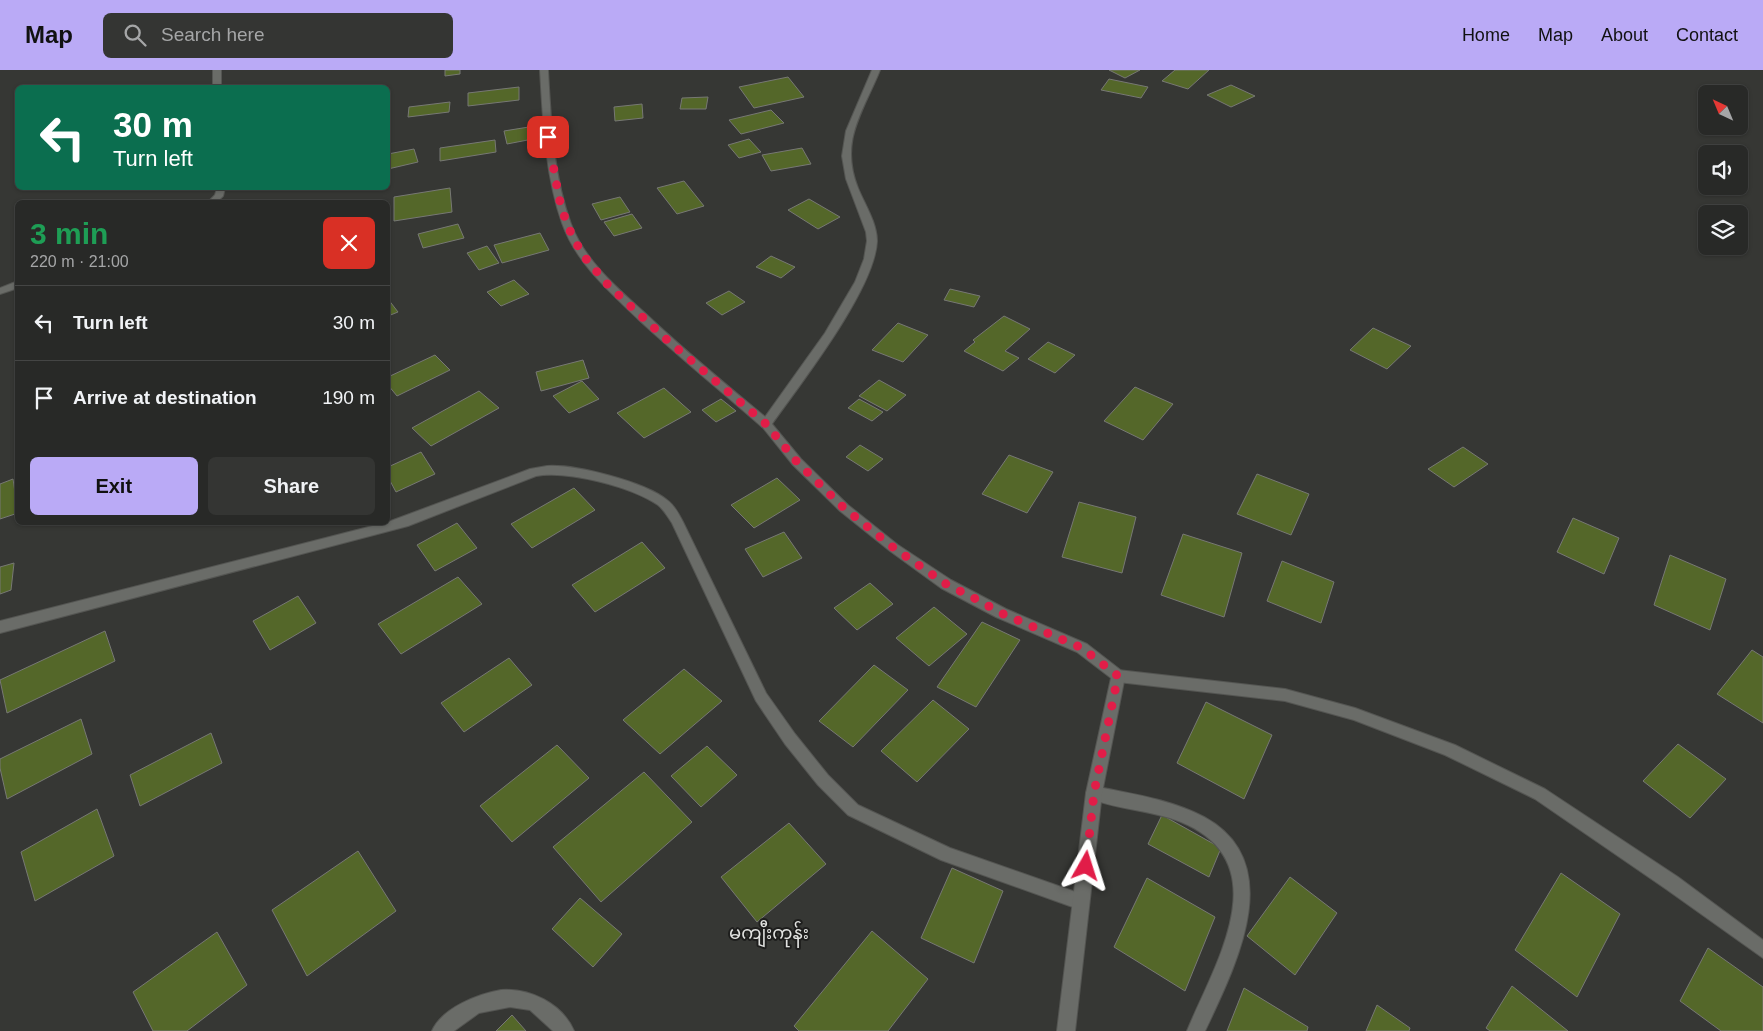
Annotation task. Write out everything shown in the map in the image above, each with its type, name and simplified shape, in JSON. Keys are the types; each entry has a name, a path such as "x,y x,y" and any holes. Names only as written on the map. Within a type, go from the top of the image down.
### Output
{"street":[{"path":"217,70 217,85"},
{"path":"544,70 548,137 559,198 567,225 582,254 608,285 666,339 766,424 797,462 844,508 894,548 946,584 1001,613 1082,648 1118,676 1286,695 1355,714 1450,750 1540,794 1672,883 1763,950"},
{"path":"766,424 839,319 868,260 872,242 868,218 856,194 847,168 846,147 850,126 871,85 876,70"},
{"path":"0,291 15,285"},
{"path":"0,627 408,521 534,472 548,469 563,470 592,476 648,494 669,509 761,697 790,739 823,780 853,810 947,856 1081,902"},
{"path":"1066,1031 1094,793 1118,676"},
{"path":"1094,793 1164,809 1201,824 1228,845 1240,870 1244,898 1231,955 1196,1031"},
{"path":"441,1031 465,1011 488,1001 523,998 538,1005 565,1031"}],"building":[{"path":"445,70 460,70 460,74 445,76"},
{"path":"1109,70 1140,70 1125,78"},
{"path":"1175,70 1209,70 1188,89 1162,81"},
{"path":"788,77 804,97 754,108 739,87"},
{"path":"1109,79 1148,87 1141,98 1101,90"},
{"path":"1231,85 1255,96 1231,107 1207,95"},
{"path":"519,87 519,100 468,106 468,93"},
{"path":"708,97 706,109 680,109 682,98"},
{"path":"450,102 449,112 408,117 409,107"},
{"path":"642,104 643,118 615,121 614,107"},
{"path":"771,110 784,123 741,134 729,120"},
{"path":"535,126 538,138 507,144 504,131"},
{"path":"749,139 761,152 739,158 728,145"},
{"path":"495,140 496,152 440,161 440,148"},
{"path":"802,148 811,164 771,171 762,155"},
{"path":"414,149 418,162 390,169 390,154"},
{"path":"684,181 704,206 677,214 657,188"},
{"path":"450,188 452,212 394,221 394,197"},
{"path":"620,197 630,212 601,220 592,204"},
{"path":"809,199 840,217 818,229 788,210"},
{"path":"632,214 642,228 614,236 604,222"},
{"path":"458,224 464,238 423,248 418,234"},
{"path":"540,233 549,250 502,263 494,245"},
{"path":"487,246 499,263 479,270 467,253"},
{"path":"771,256 795,267 781,278 756,267"},
{"path":"514,280 529,294 501,306 487,292"},
{"path":"950,289 980,296 974,307 944,300"},
{"path":"729,291 745,302 722,315 706,303"},
{"path":"390,302 398,312 390,315"},
{"path":"1004,316 1030,329 1005,351 1019,358 1003,371 964,351 975,342 973,340"},
{"path":"898,323 928,335 903,362 872,350"},
{"path":"1373,328 1411,346 1387,369 1350,350"},
{"path":"1048,342 1075,355 1055,373 1028,359"},
{"path":"435,355 450,370 397,396 390,387 390,376"},
{"path":"583,360 589,378 541,391 536,372"},
{"path":"879,380 906,395 887,411 859,396"},
{"path":"582,381 599,399 569,413 553,396"},
{"path":"1135,387 1173,404 1143,440 1104,421"},
{"path":"664,388 691,412 644,438 617,413"},
{"path":"479,391 499,408 431,446 412,428"},
{"path":"721,399 736,411 716,422 702,410"},
{"path":"859,399 883,412 872,421 848,408"},
{"path":"860,445 883,459 868,471 846,457"},
{"path":"1463,447 1488,464 1454,487 1428,469"},
{"path":"421,452 435,474 396,492 390,481 390,466"},
{"path":"1009,455 1053,472 1027,513 982,494"},
{"path":"1257,474 1309,494 1291,535 1237,514"},
{"path":"777,478 800,500 754,528 731,505"},
{"path":"13,479 15,514 0,519 0,484"},
{"path":"574,488 595,510 532,548 511,524"},
{"path":"1079,502 1136,517 1122,573 1062,557"},
{"path":"1573,518 1619,538 1604,574 1557,552"},
{"path":"457,523 477,548 435,571 417,545"},
{"path":"784,532 802,558 763,577 745,549"},
{"path":"1183,534 1242,553 1224,617 1161,595"},
{"path":"642,542 665,568 595,612 572,585"},
{"path":"1670,555 1726,579 1710,630 1654,605"},
{"path":"1282,561 1334,582 1321,623 1267,601"},
{"path":"14,563 11,590 0,594 0,567"},
{"path":"458,577 482,604 401,654 378,624"},
{"path":"870,583 893,604 857,630 834,608"},
{"path":"298,596 316,623 270,650 253,621"},
{"path":"934,607 967,634 929,666 896,638"},
{"path":"982,622 1020,640 976,707 937,687"},
{"path":"105,631 115,661 7,713 0,680"},
{"path":"1752,650 1763,657 1763,723 1717,694"},
{"path":"509,658 532,685 464,732 441,703"},
{"path":"874,665 908,690 853,747 819,721"},
{"path":"684,669 722,701 660,754 623,720"},
{"path":"933,700 969,729 917,782 881,751"},
{"path":"1206,702 1272,735 1244,799 1177,763"},
{"path":"81,719 92,754 7,799 0,768 0,759"},
{"path":"211,733 222,763 140,806 130,775"},
{"path":"1678,744 1726,779 1690,818 1643,781"},
{"path":"557,745 589,778 512,842 480,806"},
{"path":"707,746 737,775 701,807 671,776"},
{"path":"644,772 692,822 601,902 553,847"},
{"path":"97,809 114,856 35,901 21,852"},
{"path":"1162,815 1221,848 1209,877 1148,844"},
{"path":"789,823 826,864 757,922 721,877"},
{"path":"358,851 396,911 307,976 272,910"},
{"path":"952,868 1003,891 974,963 921,938"},
{"path":"1561,873 1620,914 1577,997 1515,950"},
{"path":"1290,877 1337,913 1295,975 1247,936"},
{"path":"1147,878 1215,917 1185,991 1114,947"},
{"path":"580,898 622,934 593,967 552,929"},
{"path":"872,931 928,979 888,1031 799,1031 794,1026"},
{"path":"217,932 247,985 187,1031 153,1031 133,992"},
{"path":"1708,948 1763,987 1763,1031 1721,1031 1680,1001"},
{"path":"1512,986 1568,1031 1490,1031 1486,1028"},
{"path":"1244,988 1308,1027 1307,1031 1227,1031"},
{"path":"1377,1005 1410,1028 1409,1031 1366,1031"},
{"path":"512,1015 526,1031 496,1031"}],"district":[{"name":"မကျီးကုန်း","path":"769,933"}],"route":[{"path":"548,137 559,198 567,225 582,254 608,285 666,339 766,424 797,462 844,508 894,548 946,584 1001,613 1082,648 1100,660 1118,676 1094,793 1086,866"}]}
